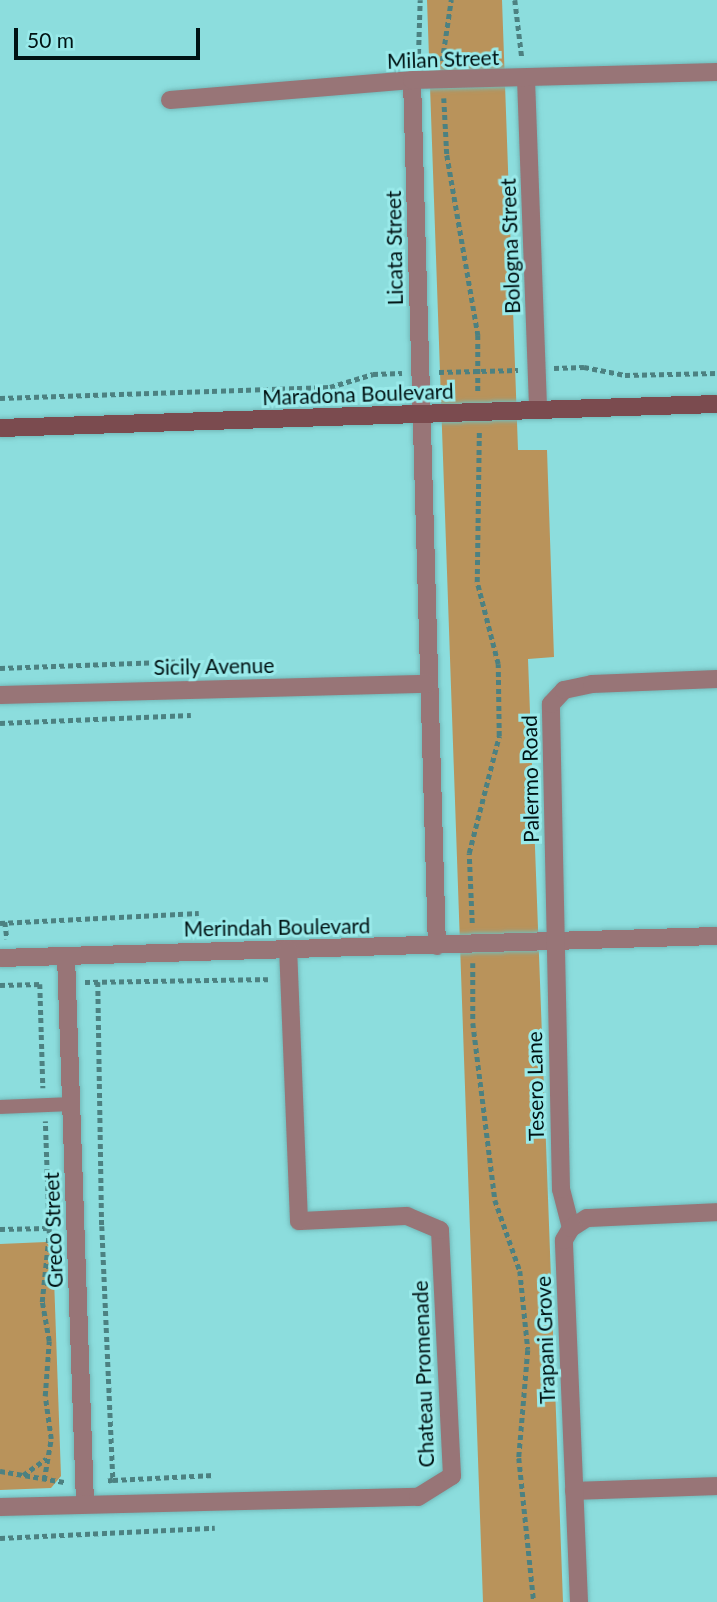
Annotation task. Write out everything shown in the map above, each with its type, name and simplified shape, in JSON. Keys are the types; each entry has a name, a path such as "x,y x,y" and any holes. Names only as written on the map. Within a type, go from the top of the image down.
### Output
{"street":[{"name":"Milan Street","path":"170,100 412,80 717,72"},
{"name":"Bologna Street","path":"526,79 538,410"},
{"name":"Licata Street","path":"412,80 418,373 437,946"},
{"name":"Maradona Boulevard","path":"0,428 717,404"},
{"name":"Palermo Road","path":"554,942 551,705 564,690 592,684 717,679"},
{"name":"Sicily Avenue","path":"0,695 428,684"},
{"name":"Merindah Boulevard","path":"0,958 717,936"},
{"name":"Tesero Lane","path":"554,942 561,1189 571,1228"},
{"name":"Chateau Promenade","path":"0,1507 418,1497 452,1476 440,1230 407,1216 299,1222 288,949"},
{"name":"Greco Street","path":"66,956 85,1504"},
{"path":"571,1228 587,1218 717,1212"},
{"name":"Trapani Grove","path":"571,1228 564,1240 579,1602"},
{"path":"574,1491 717,1486"}],"lane":[{"path":"0,1107 71,1104"}],"path":[{"path":"412,80 422,51 420,0"},
{"path":"451,0 441,44 447,155 478,335 477,582 498,664 499,736 468,853 473,945 473,1023 495,1200 520,1271 528,1349 519,1458 534,1602"},
{"path":"515,0 526,79"},
{"path":"0,398 330,387 373,374 584,367 625,375 717,373"},
{"path":"0,668 190,661"},
{"path":"0,723 191,715"},
{"path":"0,923 199,913"},
{"path":"0,985 68,981 289,979"},
{"path":"98,982 102,1226 113,1480"},
{"path":"0,1229 48,1228 42,1302 48,1341 45,1396 51,1439 44,1480"},
{"path":"23,1475 46,1459"},
{"path":"0,1471 62,1482"},
{"path":"102,1482 214,1475"},
{"path":"0,1538 215,1528"}],"shaded area":[{"path":"427,0 502,0 518,450 547,450 554,657 528,659 563,1602 483,1602"},
{"path":"46,1242 53,1250 61,1476 51,1488 0,1490 0,1244"}]}
